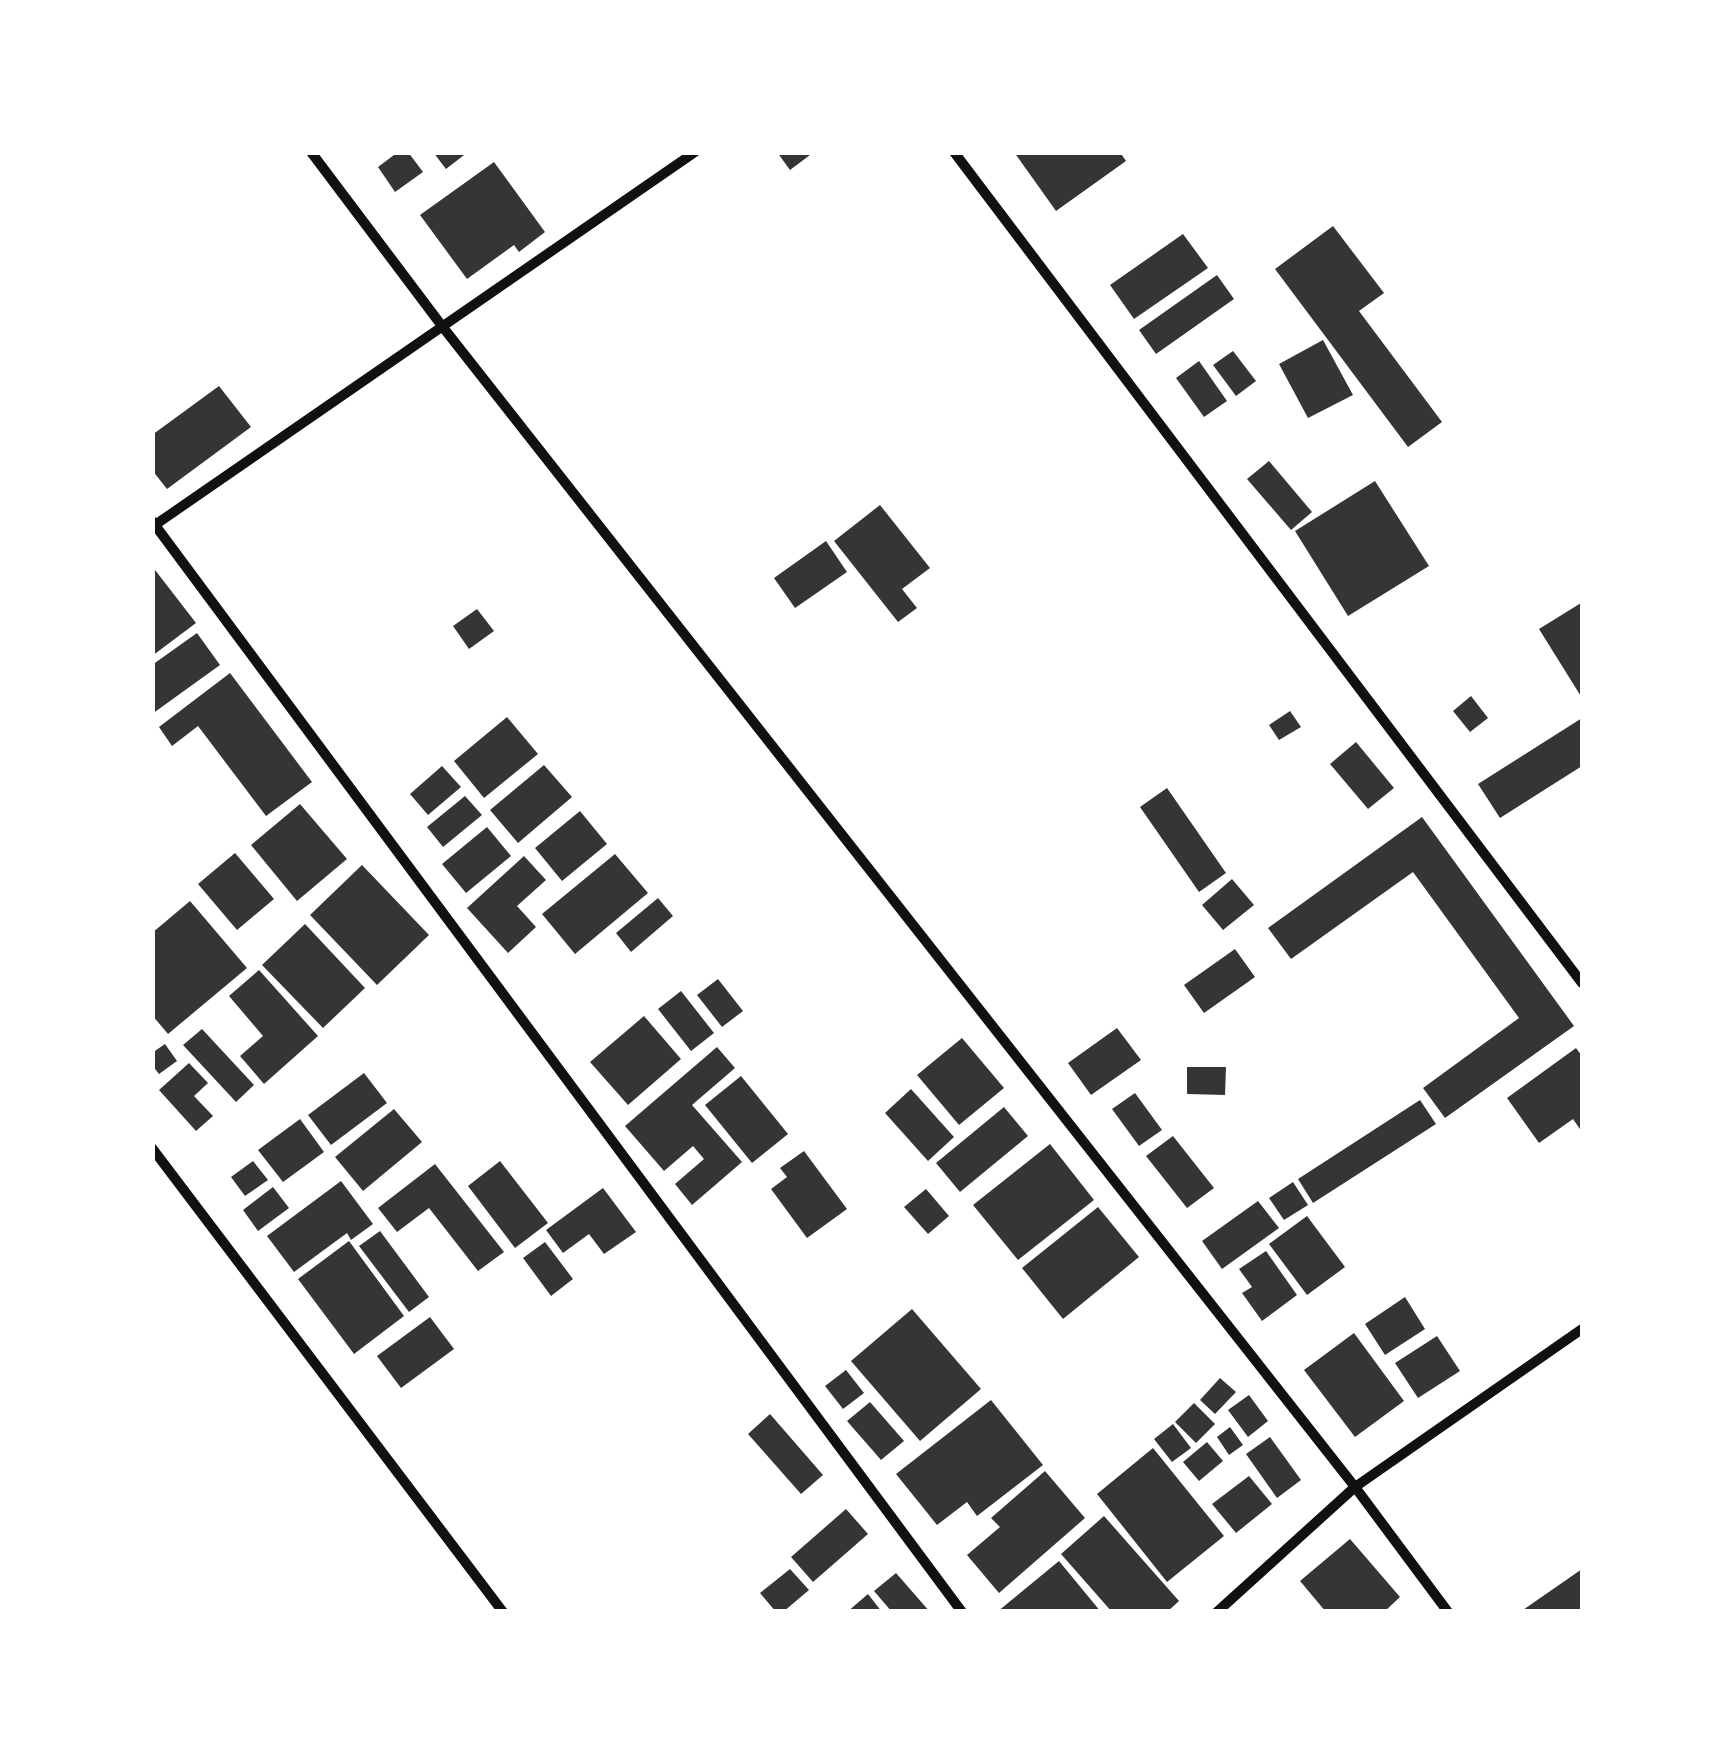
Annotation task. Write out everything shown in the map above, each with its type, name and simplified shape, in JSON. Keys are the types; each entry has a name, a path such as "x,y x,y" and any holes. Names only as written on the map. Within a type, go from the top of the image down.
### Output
{"street":[{"path":"311,152 442,326 1355,1487 1448,1612"},
{"path":"695,152 153,524 962,1612"},
{"path":"954,152 1582,982"},
{"path":"152,1148 503,1612"},
{"path":"1217,1612 1355,1487 1582,1329"}],"building":[{"path":"398,152 408,152 423,172 395,192 378,167"},
{"path":"433,152 468,152 446,169"},
{"path":"777,152 814,152 790,170"},
{"path":"1014,152 1120,152 1126,161 1056,211"},
{"path":"494,162 545,232 519,252 514,245 467,279 420,215"},
{"path":"1333,226 1384,293 1359,311 1442,422 1408,447 1275,269"},
{"path":"1183,234 1208,268 1134,319 1110,285"},
{"path":"1217,275 1234,299 1156,354 1139,330"},
{"path":"1323,340 1353,395 1308,418 1279,364"},
{"path":"1233,351 1256,381 1236,396 1213,365"},
{"path":"1199,361 1227,401 1204,417 1176,378"},
{"path":"219,386 251,427 167,489 152,470 152,435"},
{"path":"1269,461 1312,512 1291,530 1247,479"},
{"path":"1375,481 1429,566 1348,616 1295,531"},
{"path":"880,505 930,568 902,589 917,608 898,622 834,541"},
{"path":"826,541 847,572 795,608 774,578"},
{"path":"152,566 196,623 152,656"},
{"path":"1581,603 1582,606 1582,698 1539,629"},
{"path":"477,609 494,631 469,649 453,626"},
{"path":"197,633 220,665 152,714 152,665"},
{"path":"230,673 312,782 266,816 198,726 172,746 159,727"},
{"path":"1471,696 1488,718 1470,732 1453,711"},
{"path":"1290,711 1301,727 1279,740 1269,725"},
{"path":"507,717 538,754 484,798 454,761"},
{"path":"1582,718 1582,766 1500,818 1478,784"},
{"path":"1356,742 1394,788 1368,809 1330,764"},
{"path":"544,765 572,797 518,843 490,810"},
{"path":"442,766 461,787 428,815 410,794"},
{"path":"1167,788 1226,873 1199,892 1140,807"},
{"path":"465,796 482,815 443,847 427,827"},
{"path":"300,804 347,859 297,901 251,845"},
{"path":"580,811 607,844 562,881 535,848"},
{"path":"1422,817 1574,1026 1445,1118 1423,1088 1519,1018 1413,872 1291,959 1268,928"},
{"path":"487,827 511,856 466,893 442,864"},
{"path":"235,853 274,899 237,930 198,884"},
{"path":"615,854 648,893 575,954 542,914"},
{"path":"524,856 546,880 517,906 536,927 508,953 467,908"},
{"path":"362,865 429,935 377,985 310,915"},
{"path":"1232,879 1254,905 1223,930 1202,905"},
{"path":"658,898 673,916 631,952 616,933"},
{"path":"190,901 247,968 168,1034 152,1015 152,933"},
{"path":"305,924 365,988 323,1028 262,965"},
{"path":"1235,949 1255,977 1204,1013 1184,985"},
{"path":"259,970 318,1036 264,1084 240,1056 263,1036 229,996"},
{"path":"718,979 743,1011 722,1027 697,995"},
{"path":"681,991 714,1033 691,1051 658,1009"},
{"path":"644,1016 681,1059 628,1105 590,1062"},
{"path":"1117,1028 1141,1060 1091,1095 1068,1063"},
{"path":"202,1029 254,1085 236,1102 183,1045"},
{"path":"962,1038 1004,1088 959,1125 917,1075"},
{"path":"165,1044 177,1061 159,1074 152,1065 152,1053"},
{"path":"717,1047 735,1068 692,1105 742,1162 692,1205 675,1184 704,1159 693,1146 664,1171 625,1126"},
{"path":"1576,1048 1582,1056 1582,1132 1573,1119 1539,1143 1507,1098"},
{"path":"189,1063 208,1083 194,1096 213,1116 196,1131 159,1090"},
{"path":"1187,1067 1226,1067 1225,1095 1187,1094"},
{"path":"364,1073 387,1103 331,1145 308,1115"},
{"path":"741,1076 788,1134 752,1163 705,1105"},
{"path":"911,1089 954,1137 928,1161 885,1113"},
{"path":"1135,1093 1162,1130 1139,1146 1112,1109"},
{"path":"1420,1100 1436,1124 1313,1203 1298,1179"},
{"path":"1004,1107 1028,1136 960,1192 936,1163"},
{"path":"394,1109 422,1142 363,1191 335,1157"},
{"path":"300,1119 324,1152 283,1182 258,1150"},
{"path":"1173,1136 1214,1188 1187,1208 1146,1156"},
{"path":"1050,1144 1094,1200 1018,1260 973,1205"},
{"path":"804,1151 847,1209 807,1238 771,1189 787,1177 780,1168"},
{"path":"253,1161 268,1180 245,1196 231,1177"},
{"path":"500,1161 548,1223 515,1248 468,1186"},
{"path":"435,1164 504,1252 478,1271 429,1208 397,1232 378,1208"},
{"path":"341,1181 373,1224 351,1240 347,1233 294,1272 267,1236"},
{"path":"1293,1182 1308,1205 1284,1220 1269,1198"},
{"path":"273,1187 289,1208 258,1231 243,1210"},
{"path":"603,1188 636,1232 604,1254 589,1234 563,1253 546,1230"},
{"path":"926,1189 949,1216 928,1234 904,1207"},
{"path":"1258,1201 1279,1228 1222,1269 1202,1241"},
{"path":"1098,1207 1139,1257 1063,1319 1022,1268"},
{"path":"1307,1216 1345,1267 1307,1295 1269,1244"},
{"path":"380,1231 429,1297 409,1312 359,1246"},
{"path":"349,1241 404,1316 354,1354 298,1279"},
{"path":"545,1242 573,1279 551,1296 523,1258"},
{"path":"1266,1251 1297,1295 1262,1321 1242,1293 1252,1287 1239,1269"},
{"path":"1405,1297 1425,1329 1385,1355 1365,1324"},
{"path":"912,1309 981,1389 920,1441 851,1361"},
{"path":"430,1317 454,1349 401,1388 377,1356"},
{"path":"1354,1333 1404,1401 1355,1437 1304,1370"},
{"path":"1437,1336 1460,1371 1418,1398 1395,1363"},
{"path":"846,1370 864,1393 843,1409 825,1386"},
{"path":"1220,1378 1236,1392 1215,1414 1200,1400"},
{"path":"1249,1395 1268,1421 1248,1437 1228,1410"},
{"path":"991,1400 1043,1465 977,1516 967,1502 937,1525 896,1474"},
{"path":"870,1402 904,1441 881,1460 847,1421"},
{"path":"1194,1403 1215,1424 1196,1443 1175,1422"},
{"path":"770,1414 823,1475 801,1494 748,1434"},
{"path":"1173,1424 1191,1448 1172,1462 1154,1439"},
{"path":"1230,1427 1243,1445 1229,1455 1217,1437"},
{"path":"1270,1437 1301,1480 1277,1498 1246,1454"},
{"path":"1207,1442 1223,1461 1199,1481 1183,1462"},
{"path":"1153,1448 1224,1536 1167,1582 1097,1494"},
{"path":"1045,1471 1085,1518 999,1593 967,1555 1000,1527 991,1518"},
{"path":"1249,1476 1272,1504 1236,1533 1212,1504"},
{"path":"846,1509 868,1534 813,1582 791,1557"},
{"path":"1104,1516 1179,1601 1167,1612 1112,1612 1061,1554"},
{"path":"1350,1539 1400,1597 1384,1612 1326,1612 1300,1581"},
{"path":"1059,1561 1101,1612 997,1612"},
{"path":"790,1569 809,1590 783,1612 776,1612 760,1593"},
{"path":"1582,1569 1582,1612 1520,1612"},
{"path":"896,1573 930,1612 892,1612 874,1591"},
{"path":"868,1594 882,1612 847,1612"}]}
